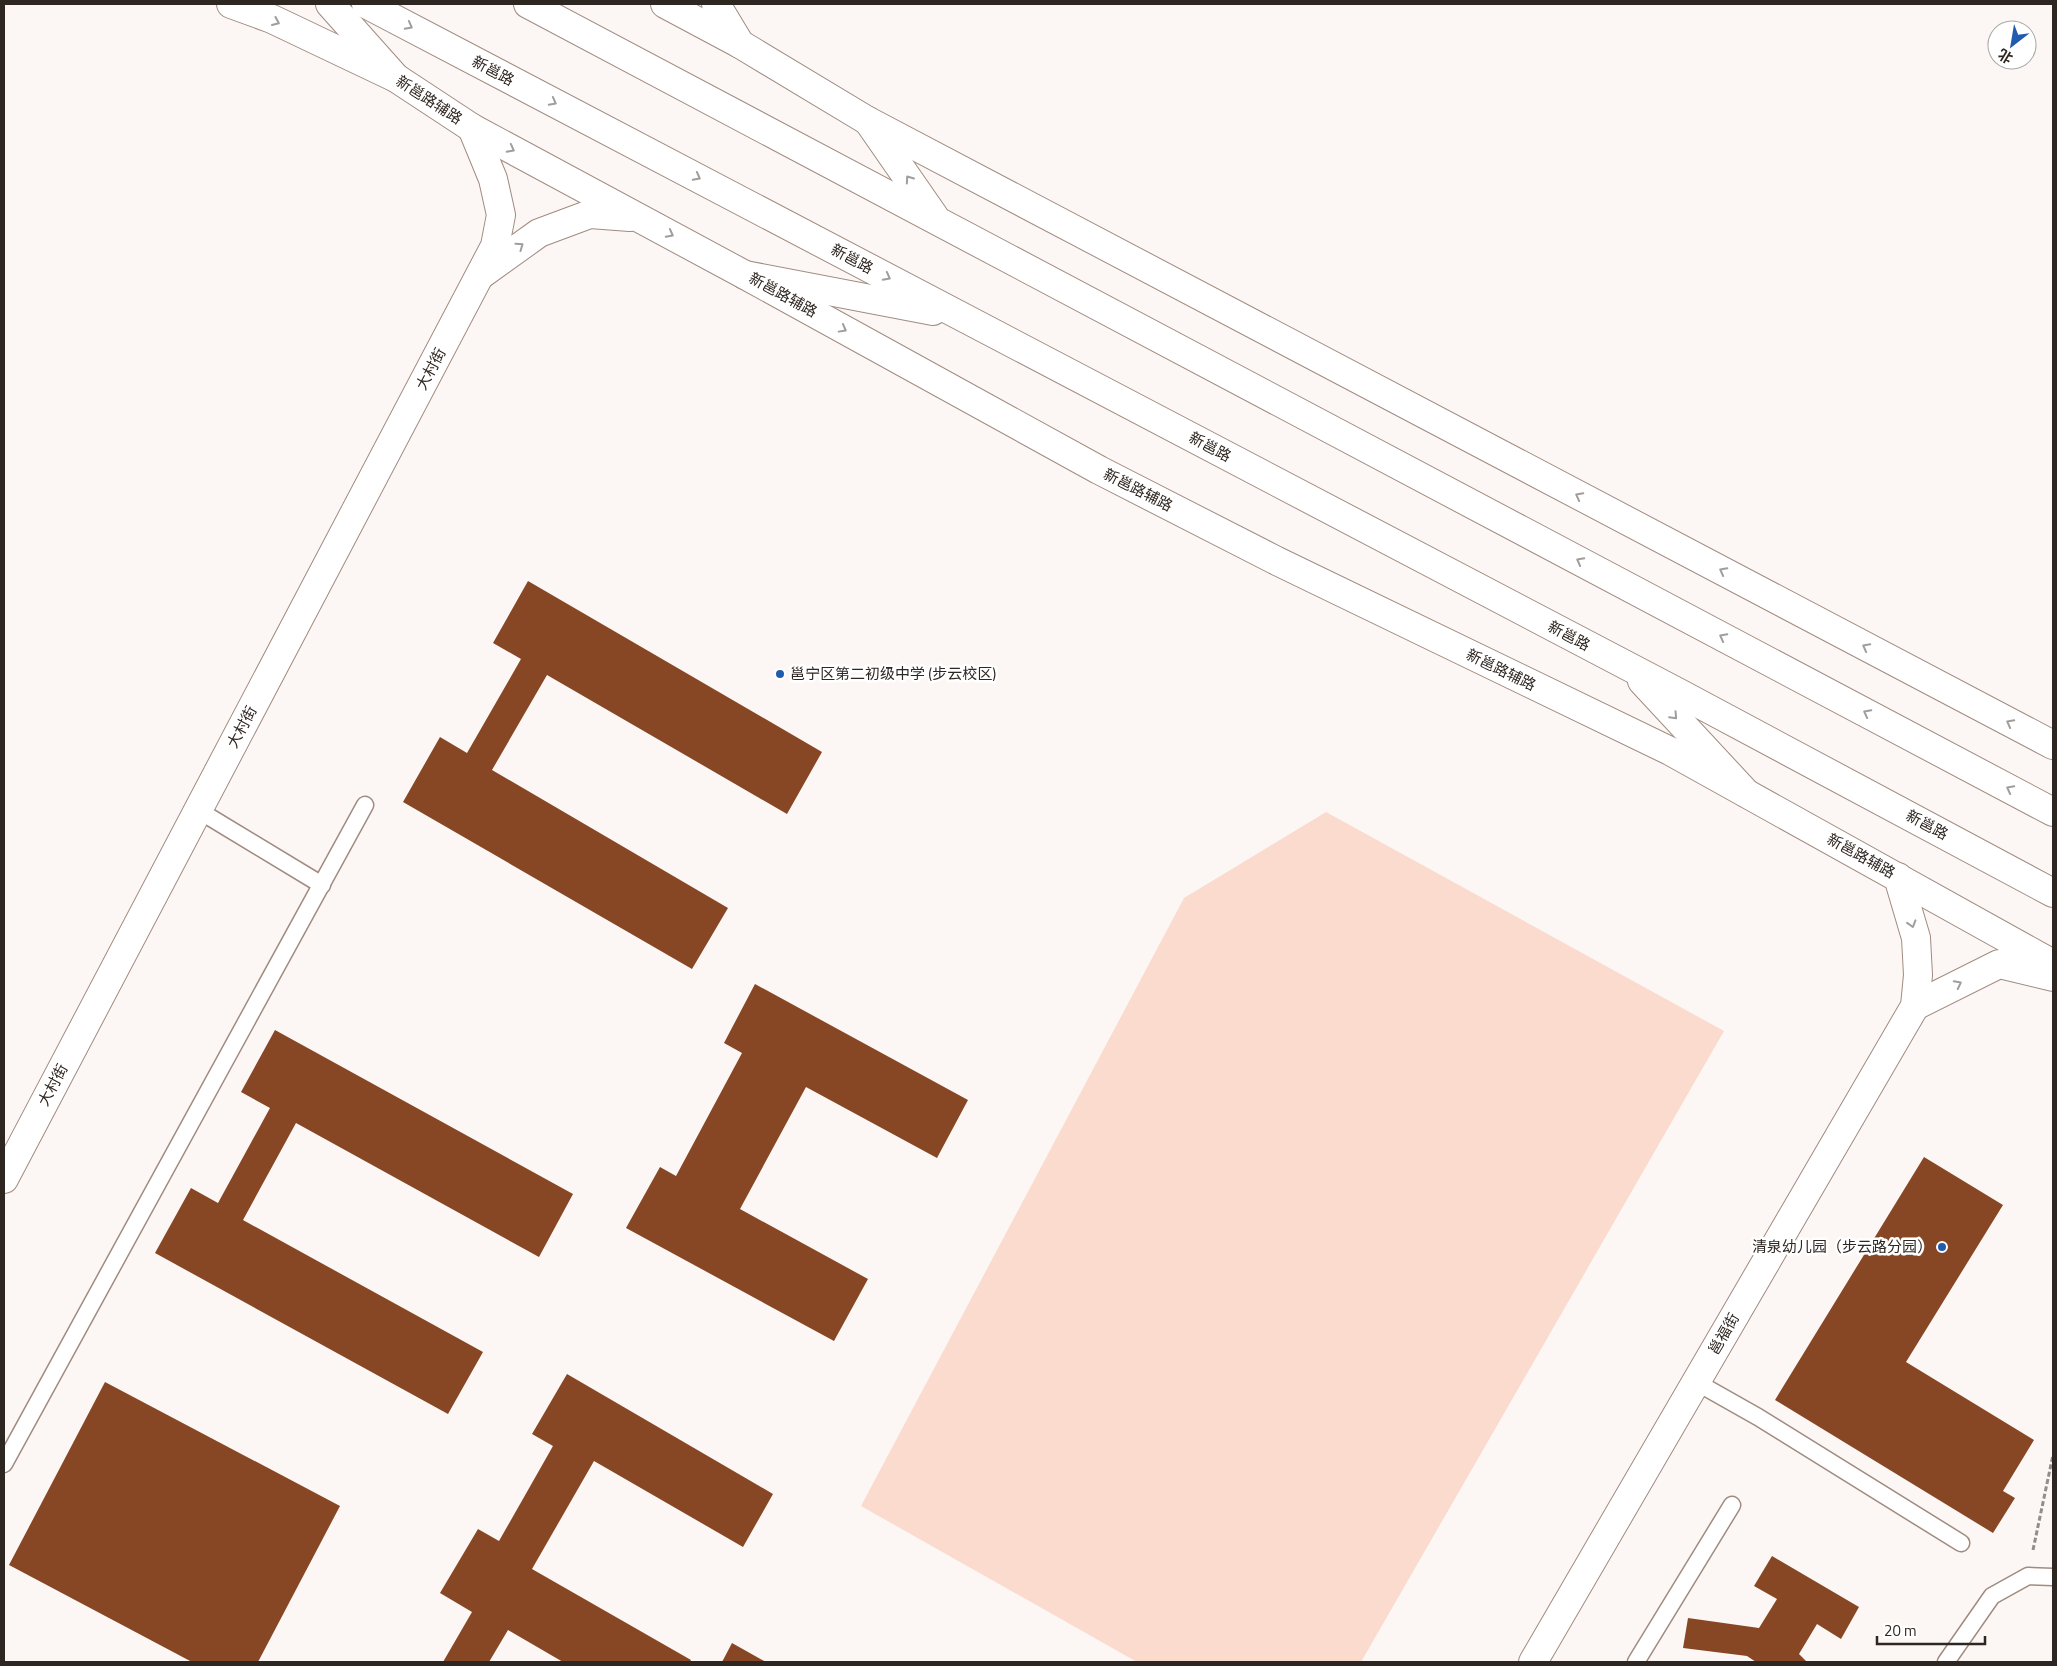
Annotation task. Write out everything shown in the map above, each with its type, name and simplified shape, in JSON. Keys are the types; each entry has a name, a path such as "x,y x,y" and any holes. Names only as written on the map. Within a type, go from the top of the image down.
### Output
{"street":[{"name":"新邕路辅路","path":"231,4 272,19 396,78 472,128 745,274 1100,470 1275,560 1670,751 2053,964"},
{"path":"330,4 396,78"},
{"name":"新邕路","path":"366,4 1629,667 2053,893"},
{"path":"528,4 937,219 2053,812"},
{"path":"666,4 740,44 868,121 2053,746"},
{"path":"716,4 740,44"},
{"path":"868,121 937,219"},
{"name":"大村街","path":"4,1179 495,246 501,215 493,179 472,128"},
{"name":"大村街","path":"481,274 539,233 590,214 640,218"},
{"path":"745,274 961,316"},
{"path":"1629,667 1746,794"},
{"path":"1898,877 1916,938 1918,975 1915,1006"},
{"path":"1915,1006 1999,964 2053,977"},
{"name":"邕福街","path":"1533,1662 1915,1006"}],"lane":[{"path":"4,1464 365,805"},
{"path":"198,810 322,885"},
{"path":"1696,1382 1758,1417 1961,1543"},
{"path":"1636,1662 1732,1505"},
{"path":"1946,1662 1992,1596 2028,1576 2053,1576"}],"path":[{"path":"2028,1576 2053,1455"}],"shaded area":[{"path":"1326,812 1724,1031 1361,1662 1137,1662 861,1506 1184,898"}],"building":[{"path":"528,581 822,752 787,814 547,675 492,770 728,908 692,969 403,802 440,737 467,753 521,659 493,643"},
{"path":"755,984 968,1100 937,1158 806,1087 740,1209 868,1279 834,1341 626,1228 660,1167 676,1176 742,1053 724,1043"},
{"path":"275,1030 573,1194 539,1257 296,1123 243,1220 483,1352 448,1414 155,1253 191,1188 218,1203 270,1108 241,1092"},
{"path":"1924,1157 2003,1205 1906,1362 2034,1440 2003,1491 2015,1498 1993,1533 1775,1400"},
{"path":"567,1374 773,1494 743,1547 594,1461 532,1569 691,1660 690,1662 563,1662 508,1630 489,1662 443,1662 472,1612 440,1593 478,1529 499,1541 553,1446 532,1434"},
{"path":"105,1382 340,1506 258,1662 192,1662 9,1565"},
{"path":"1772,1556 1859,1607 1841,1639 1817,1624 1799,1654 1807,1662 1756,1662 1747,1656 1683,1648 1688,1618 1759,1628 1777,1599 1754,1586"},
{"path":"732,1643 766,1662 722,1662"}],"place":[{"name":"邕宁区第二初级中学 (步云校区)","path":"780,674"},
{"name":"清泉幼儿园（步云路分园）","path":"1942,1247"}]}
